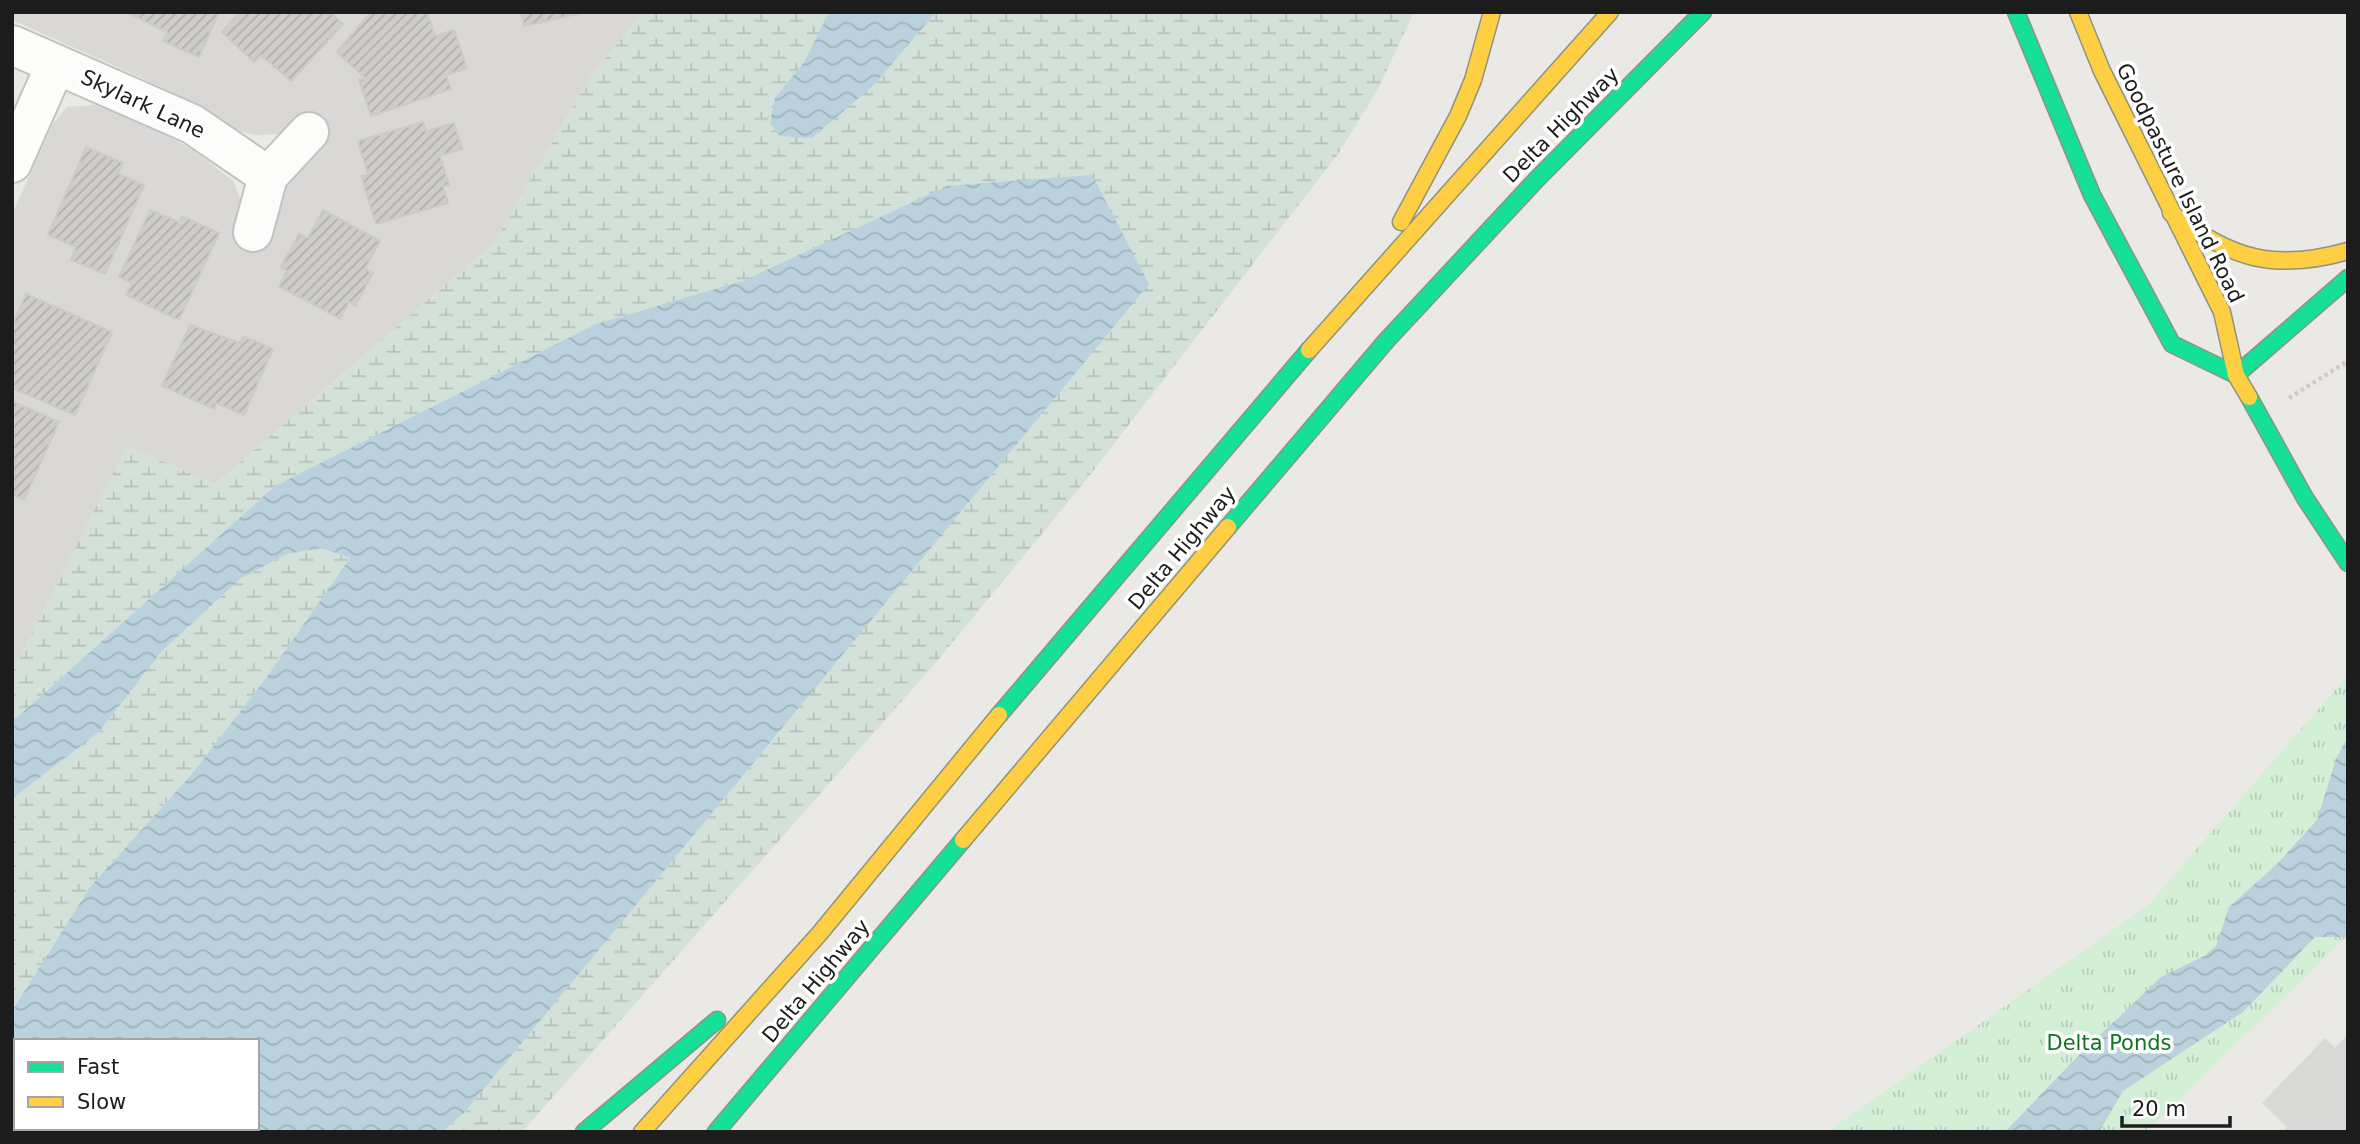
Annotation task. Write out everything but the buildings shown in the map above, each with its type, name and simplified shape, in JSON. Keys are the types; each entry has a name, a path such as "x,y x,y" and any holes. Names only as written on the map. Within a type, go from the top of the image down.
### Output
{"main road":[{"path":"1372,277 1458,116 1492,12"},
{"name":"Delta Highway","path":"642,1132 820,933 1083,612 1372,277 1611,12"},
{"name":"Delta Highway","path":"716,1132 1385,341 1537,179 1703,12"},
{"path":"2016,12 2092,195 2172,344 2236,374 2348,278"},
{"name":"Goodpasture Island Road","path":"2078,12 2102,71 2221,312 2236,374 2305,498 2348,563"},
{"path":"2171,213 2217,246 2250,260 2283,264 2317,262 2348,251"},
{"path":"584,1132 820,933"}],"street":[{"name":"Skylark Lane","path":"12,45 199,128 268,176"},
{"path":"12,163 56,64"},
{"path":"253,232 268,176 309,132"}],"path":[{"path":"2260,417 2348,361"}],"shaded area":[{"path":"12,12 644,12 592,74 493,244 215,484 127,446 12,673 12,214 53,124 67,107 95,105 136,120 192,149 233,181 242,202 300,121 281,134 255,135 238,131 221,118 144,79 12,20"},
{"path":"2348,1034 2348,1132 2283,1132 2287,1127 2262,1103 2325,1038 2335,1048"}],"green space":[{"path":"644,12 1414,12 1378,89 1338,154 1086,480 938,660 522,1132 442,1132 464,1113 1148,284 745,280 596,324 275,486 12,722 12,673 127,446 215,484 493,244 592,74"},
{"path":"321,548 350,558 266,678 191,775 90,887 12,1011 12,799 99,732 162,651 240,579 287,554"},
{"name":"Delta Ponds","path":"2348,675 2348,935 2146,1132 1827,1132 2148,905"}],"water":[{"path":"829,12 936,12 874,85 812,138 780,136 770,123 775,98 805,61"},
{"path":"1092,175 1149,284 464,1113 442,1132 12,1132 12,1011 90,887 191,775 266,678 350,558 321,548 287,554 240,579 162,651 99,732 12,799 12,722 275,486 596,324 745,280 947,186"},
{"path":"2348,736 2348,937 2315,937 2243,1012 2123,1091 2099,1132 2005,1132 2076,1058 2161,977 2204,956 2216,946 2229,907 2277,864 2317,820 2336,759"}],"traffic: fast":[{"path":"1228,527 1386,341 1537,179 1703,12"},
{"path":"2016,12 2092,195 2172,344 2236,375"},
{"path":"2236,375 2348,278"},
{"path":"999,715 1309,350"},
{"path":"2249,397 2305,498 2348,563"},
{"path":"716,1132 963,840"},
{"path":"584,1132 717,1020"}],"traffic: slow":[{"path":"1401,222 1458,116 1473,80 1492,12"},
{"path":"1309,350 1610,12"},
{"path":"2078,12 2102,71 2222,312 2236,375 2249,397"},
{"path":"2171,213 2214,241 2254,257 2298,260 2348,251"},
{"path":"963,840 1228,527"},
{"path":"642,1132 820,933 999,715"}]}
